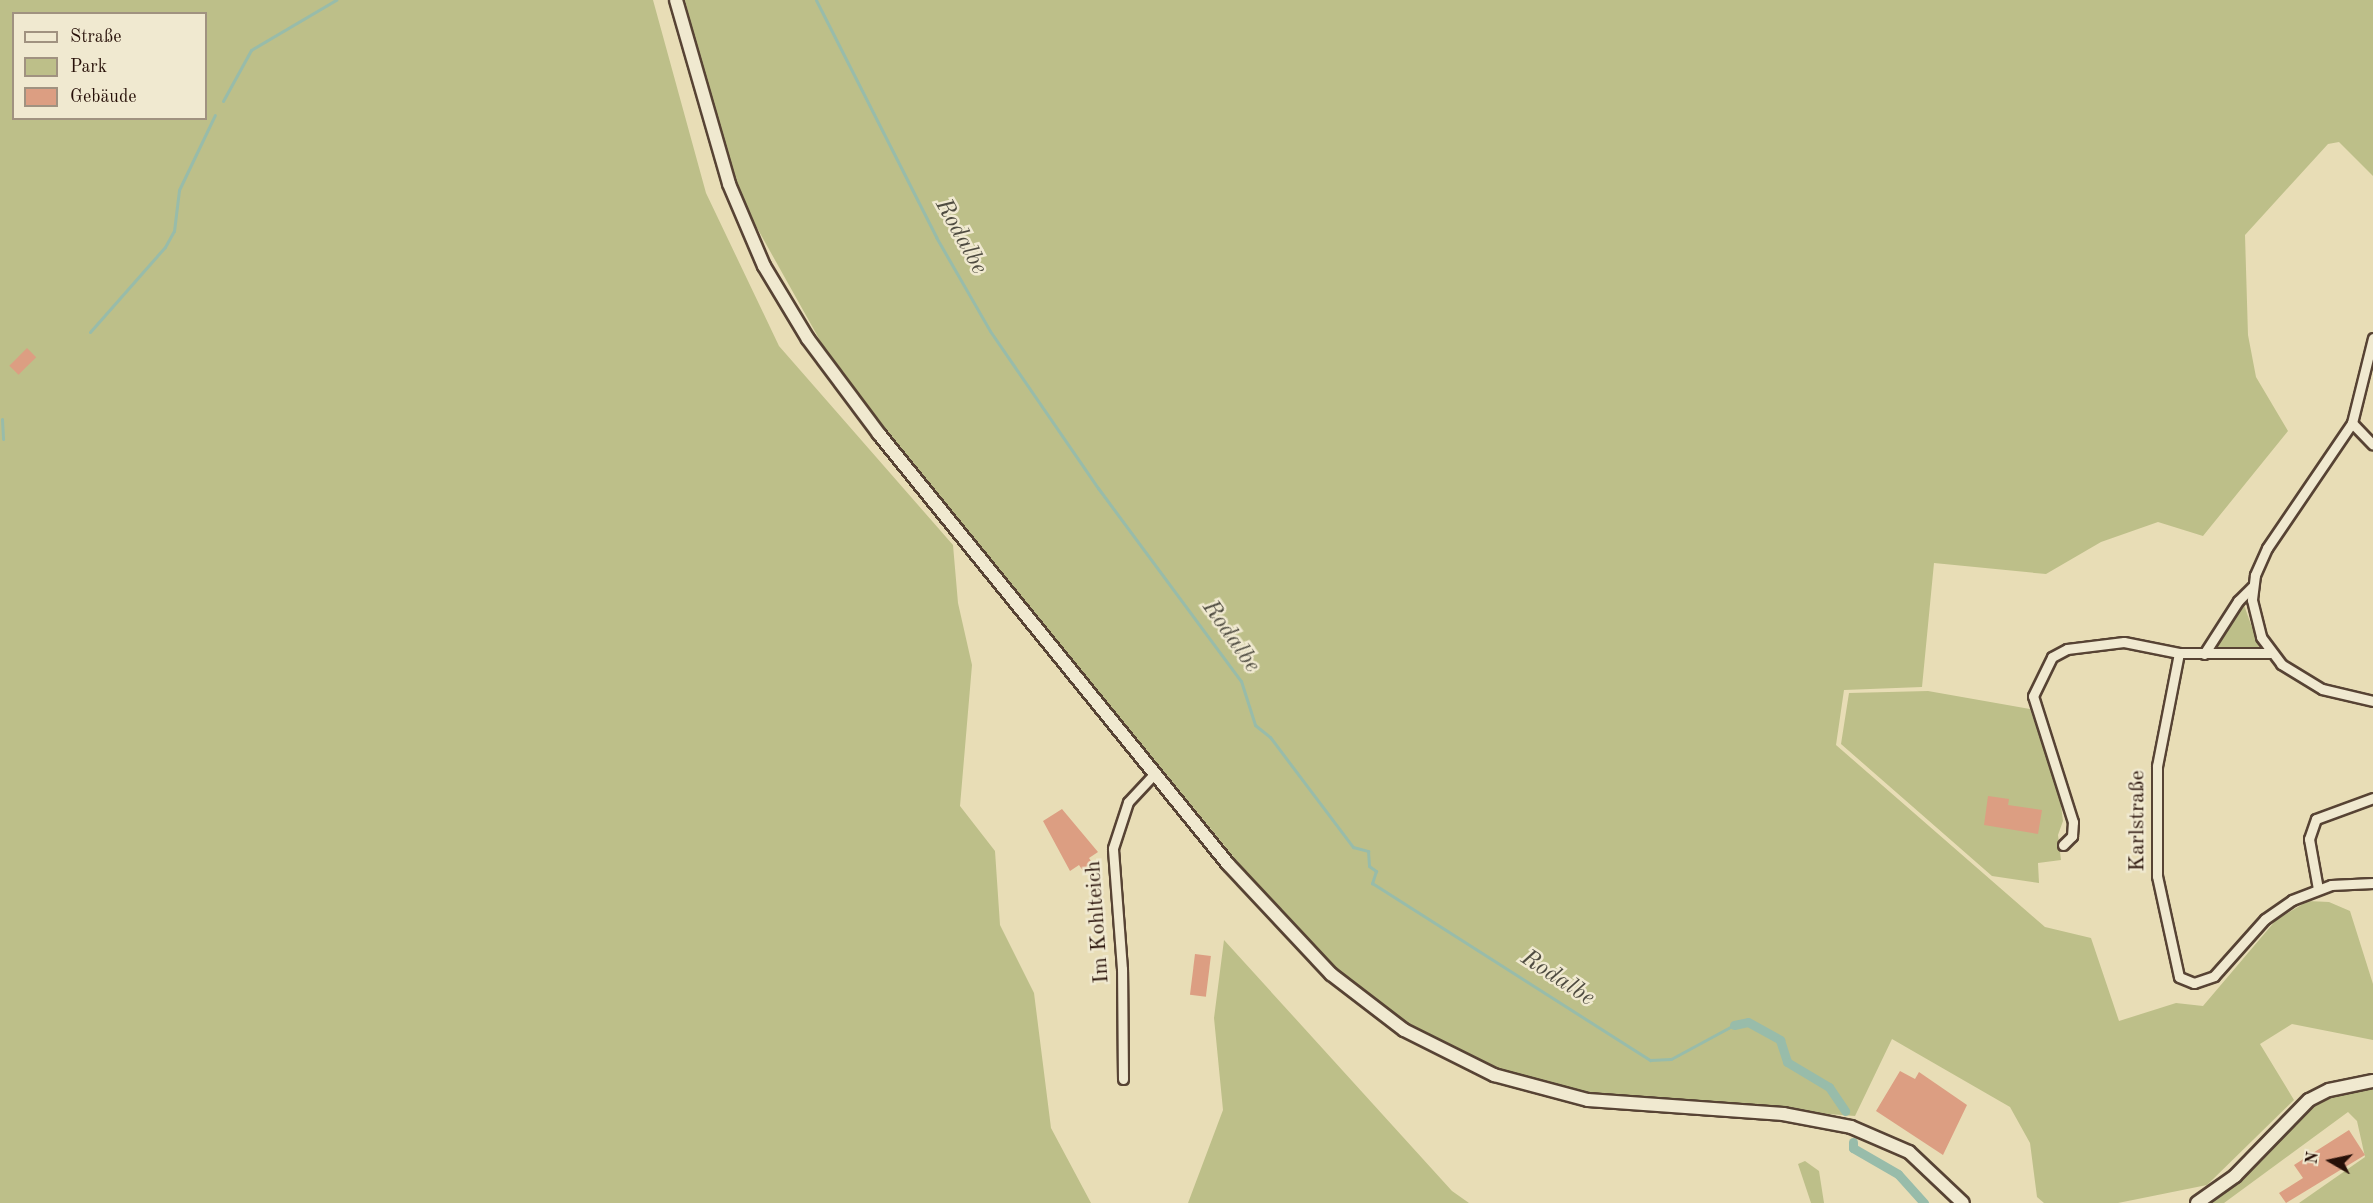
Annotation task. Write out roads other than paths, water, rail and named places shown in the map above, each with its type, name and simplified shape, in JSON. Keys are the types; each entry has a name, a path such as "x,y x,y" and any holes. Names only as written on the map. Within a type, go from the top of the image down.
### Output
{"street":[{"path":"676,0 729,183 783,300 833,377 1154,774 1307,952 1365,1003 1434,1048 1494,1075 1561,1095 1619,1104 1783,1114 1867,1132 1923,1163 1963,1203"},
{"path":"2204,654 2238,601 2252,587 2268,548 2352,423 2373,338"},
{"path":"2352,423 2373,445"},
{"path":"2252,587 2257,627 2270,653 2322,689 2373,701"},
{"path":"2063,845 2072,836 2073,822 2033,696 2047,663 2067,649 2113,643 2179,653 2270,653"},
{"name":"Karlstraße","path":"2179,653 2157,766 2157,876 2174,968 2188,983 2214,976 2265,919 2292,900 2318,889"},
{"name":"Im Kohlteich","path":"1123,1079 1122,960 1113,848 1128,802 1154,774"},
{"path":"2373,798 2316,819 2309,839 2318,889 2373,883"},
{"path":"2197,1203 2235,1176 2309,1100 2329,1090 2373,1082"}],"waterway":[{"path":"223,101 251,50 336,0"},
{"name":"Rodalbe","path":"816,0 936,237 990,331 1098,488 1241,681 1255,725 1270,737 1353,847 1368,851 1369,866 1376,871 1372,883 1650,1060 1671,1059 1734,1025"},
{"path":"90,332 165,247 174,231 179,190 215,115"},
{"path":"2,419 3,439"},
{"name":"Rodalbe","path":"1734,1025 1748,1022 1780,1040 1787,1062 1829,1087 1845,1111"},
{"name":"Rodalbe","path":"1853,1142 1853,1148 1898,1174 1924,1203"}]}
